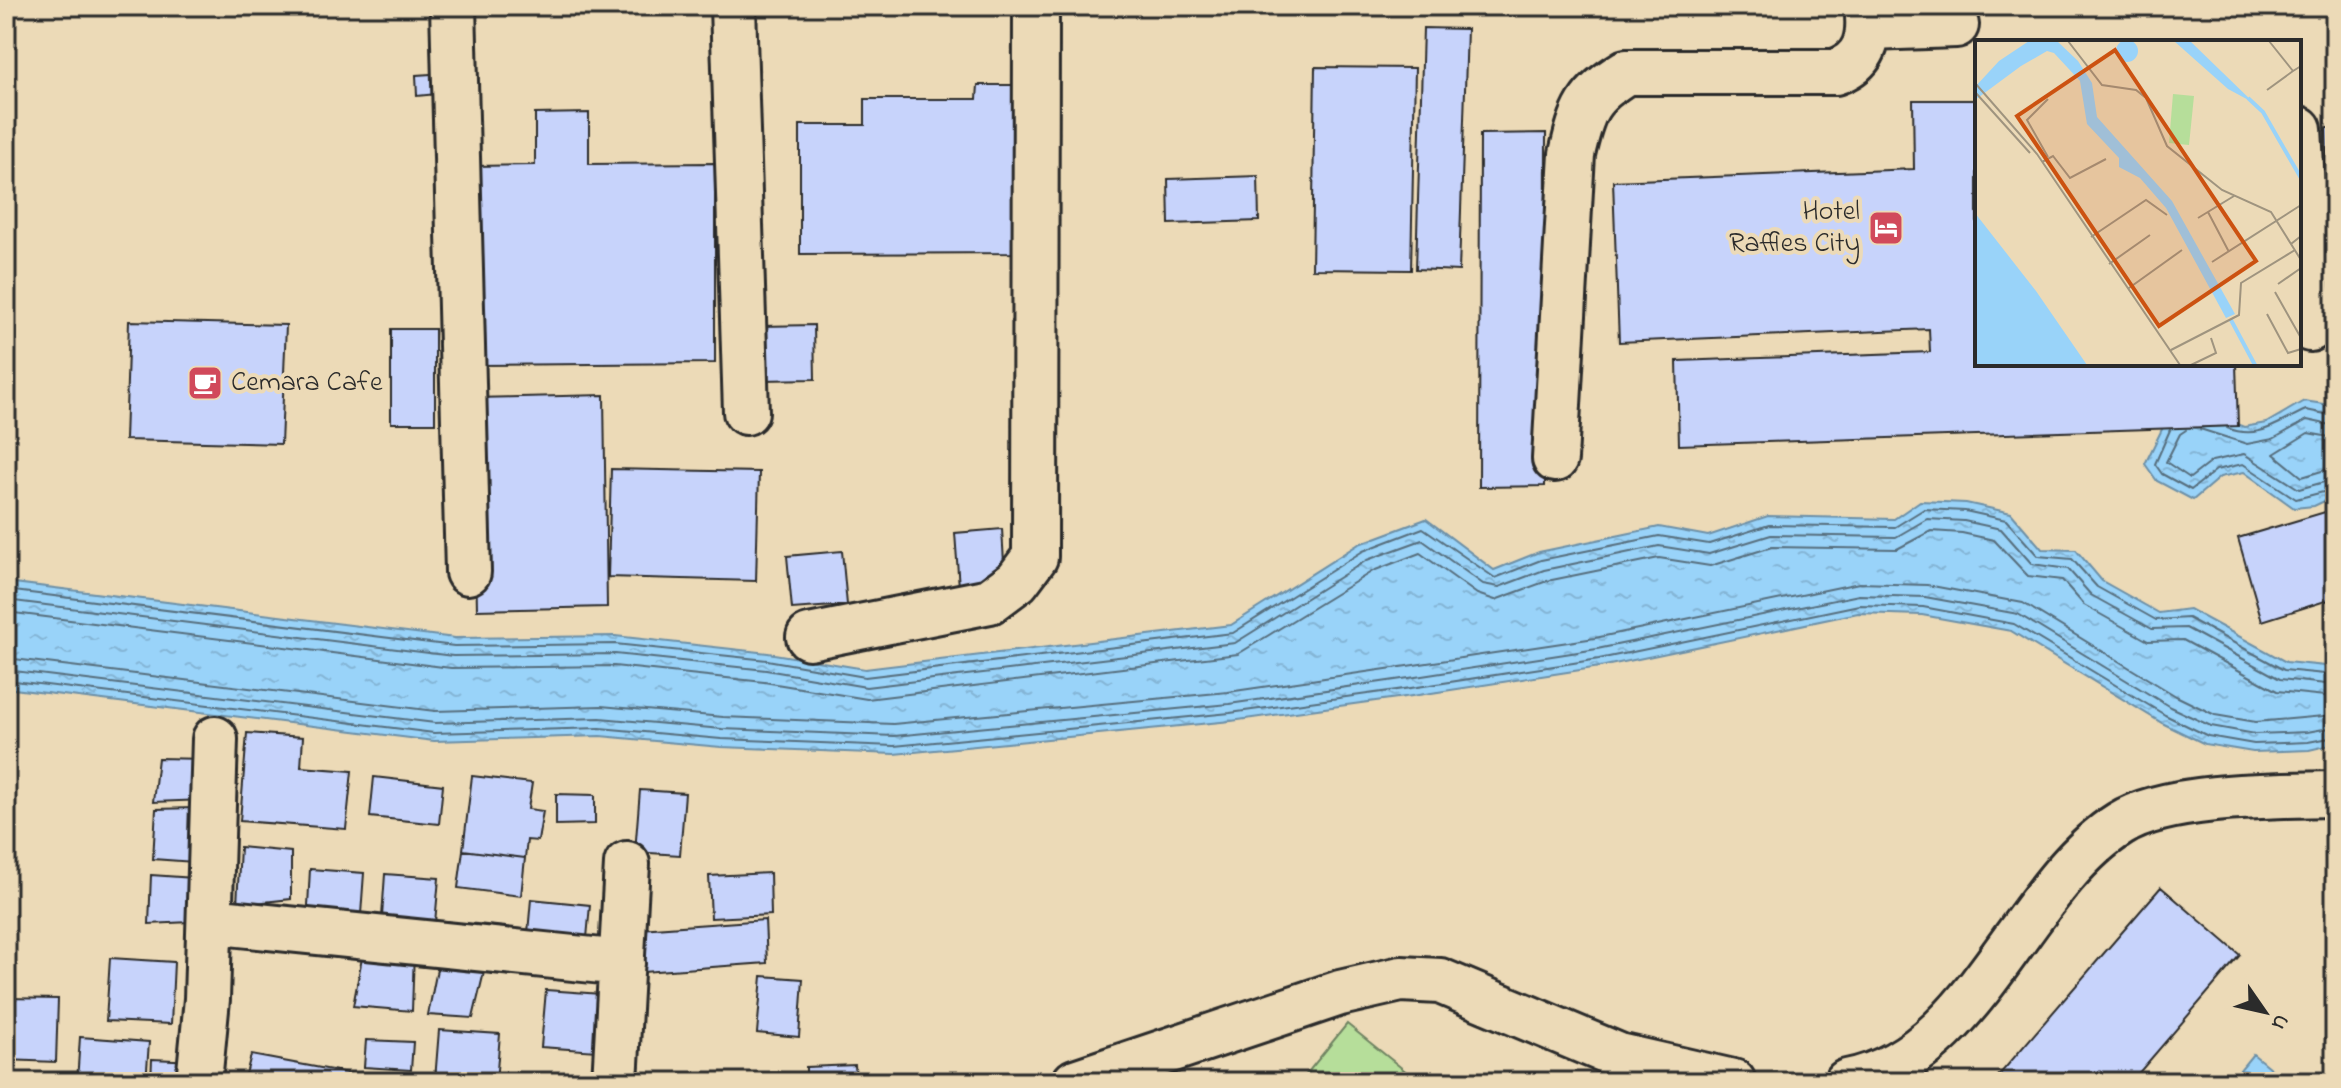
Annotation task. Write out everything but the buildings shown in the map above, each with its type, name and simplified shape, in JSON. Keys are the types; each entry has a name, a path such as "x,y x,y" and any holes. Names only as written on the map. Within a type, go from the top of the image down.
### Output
{"street":[{"path":"453,6 468,572"},
{"path":"733,6 746,412"},
{"path":"809,637 990,601 1017,581 1035,557 1036,6"},
{"path":"1555,459 1572,154 1580,120 1598,89 1626,72 1835,72 1848,68 1865,48 1868,17 1962,27"},
{"path":"2301,165 2310,329"},
{"path":"199,1082 210,921 215,739"},
{"path":"1847,1082 1894,1065 1927,1045 2008,952 2080,856 2120,823 2142,813 2189,803 2335,794"},
{"path":"615,1082 627,864"},
{"path":"210,921 622,963"},
{"path":"1075,1082 1340,993 1401,979 1440,981 1619,1056 1733,1082"}],"green space":[{"path":"1347,1024 1419,1082 1300,1082"}],"water":[{"path":"2304,401 2330,405 2335,411 2335,496 2314,506 2294,508 2244,472 2220,477 2193,500 2157,481 2145,464 2167,419 2214,415 2244,427 2266,423"},
{"path":"1920,501 1966,503 2011,513 2042,549 2076,550 2102,581 2159,613 2189,609 2286,662 2335,667 2335,744 2309,750 2253,752 2205,744 2162,723 2011,631 1922,615 1858,613 1600,667 1412,696 1231,721 894,754 721,747 600,736 434,741 6,688 6,582 455,638 615,636 768,653 865,669 1231,625 1359,544 1426,519 1494,570 1539,552 1659,527 1708,536 1768,516 1894,519"},
{"path":"2253,1054 2287,1082 2230,1082"}],"place":[{"name":"Hotel Raffles City","path":"1886,228"},
{"name":"Cemara Cafe","path":"205,383"}]}
